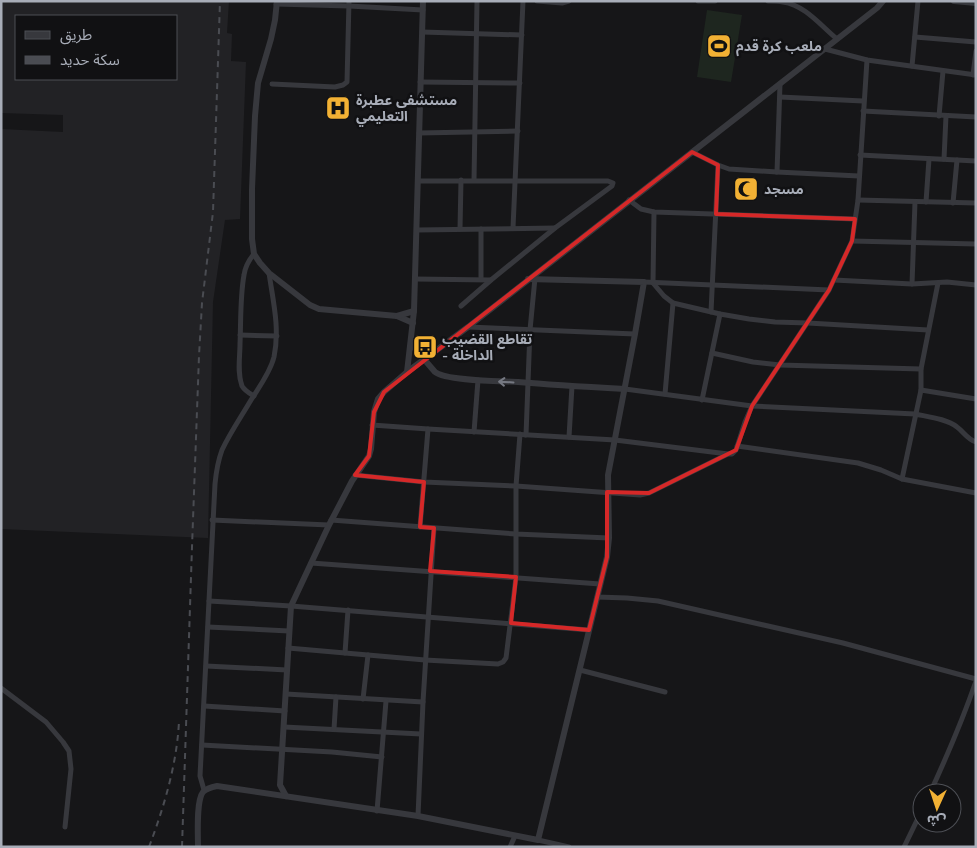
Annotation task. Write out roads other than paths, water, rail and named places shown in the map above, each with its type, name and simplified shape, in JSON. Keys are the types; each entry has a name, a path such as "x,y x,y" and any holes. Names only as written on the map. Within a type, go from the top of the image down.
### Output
{"street":[{"path":"408,372 414,312 423,1"},
{"path":"474,180 477,1"},
{"path":"513,228 523,1"},
{"path":"537,1 562,3 569,1"},
{"path":"698,1 715,1"},
{"path":"768,1 784,2 797,6 837,39"},
{"path":"286,796 280,785 291,606 330,523 356,475 369,456 374,412 378,399 408,372 825,49 883,1"},
{"path":"912,66 918,1"},
{"path":"954,1 976,3"},
{"path":"413,323 397,316 319,308 310,305 269,273 254,254 252,239 252,189 258,83 271,39 277,2 349,3 423,10"},
{"path":"272,84 335,87 347,82 349,3"},
{"path":"422,32 522,35"},
{"path":"915,37 976,42"},
{"path":"825,49 866,60 974,75 976,51"},
{"path":"356,475 424,482 516,486 640,495 649,493 728,454 732,454 736,450 752,406 829,290 852,241 858,200 866,60"},
{"path":"939,116 943,71"},
{"path":"420,82 520,83"},
{"path":"777,172 780,84"},
{"path":"780,97 863,101"},
{"path":"863,111 976,117"},
{"path":"944,159 946,116"},
{"path":"419,133 518,131"},
{"path":"692,152 718,166 729,168 859,176"},
{"path":"860,155 976,160"},
{"path":"926,202 929,158"},
{"path":"953,202 956,160"},
{"path":"710,312 718,166"},
{"path":"460,229 462,180"},
{"path":"418,181 515,180 608,181 613,183 612,186 555,228 461,306"},
{"path":"630,200 641,209 654,212 855,219"},
{"path":"858,200 976,203"},
{"path":"912,284 914,202"},
{"path":"654,212 653,282 664,296 673,303 720,314 775,322 928,330"},
{"path":"416,230 555,228"},
{"path":"481,229 481,279"},
{"path":"852,241 976,244"},
{"path":"254,254 244,274 240,335 240,379 245,390 254,396"},
{"path":"204,790 200,776 214,484 222,452 232,431 266,377 273,359 277,336 274,298 269,273"},
{"path":"531,278 829,290"},
{"path":"288,648 425,660 498,664 506,658 516,577 516,486 528,383 531,278"},
{"path":"415,280 491,280"},
{"path":"834,280 912,284 947,282 976,285"},
{"path":"538,840 607,557 609,538 608,475 644,282"},
{"path":"902,479 921,390 921,369 938,283"},
{"path":"665,394 673,303"},
{"path":"397,316 414,312"},
{"path":"702,400 720,314"},
{"path":"468,326 635,334"},
{"path":"240,335 277,336"},
{"path":"411,344 434,372 444,377 625,389 752,406 916,414 954,425 971,441 976,442"},
{"path":"712,353 753,362 780,365 921,369"},
{"path":"474,432 478,380"},
{"path":"569,437 572,386"},
{"path":"921,390 976,399"},
{"path":"372,425 615,440 728,454"},
{"path":"420,527 428,429"},
{"path":"737,446 858,463 902,479 976,493"},
{"path":"212,520 420,527 609,538"},
{"path":"418,816 425,660 434,528"},
{"path":"311,563 600,584"},
{"path":"597,597 658,601 843,643 976,680 935,783"},
{"path":"209,601 428,616 590,630"},
{"path":"345,653 348,610"},
{"path":"208,627 289,631"},
{"path":"363,699 368,655"},
{"path":"206,666 287,670"},
{"path":"580,670 665,692"},
{"path":"1,688 46,722 69,751 71,769 65,827"},
{"path":"286,694 423,702"},
{"path":"334,729 336,697"},
{"path":"377,811 386,701"},
{"path":"204,706 285,711"},
{"path":"284,727 422,734"},
{"path":"202,745 382,757"},
{"path":"272,794 280,785"},
{"path":"198,847 199,804 201,796 204,790 218,786 418,816 568,847"},
{"path":"904,847 912,831"},
{"path":"510,847 515,836"}],"railway":[{"path":"182,847 199,356 202,303 213,212 220,1"},
{"path":"149,847 169,785 176,753 179,721"}],"place":[{"name":"ملعب كرة قدم","path":"719,46"},
{"name":"مستشفى عطبرة التعليمي","path":"338,108"},
{"name":"مسجد","path":"746,189"},
{"name":"تقاطع القضيب - الداخلة","path":"425,347"}]}
